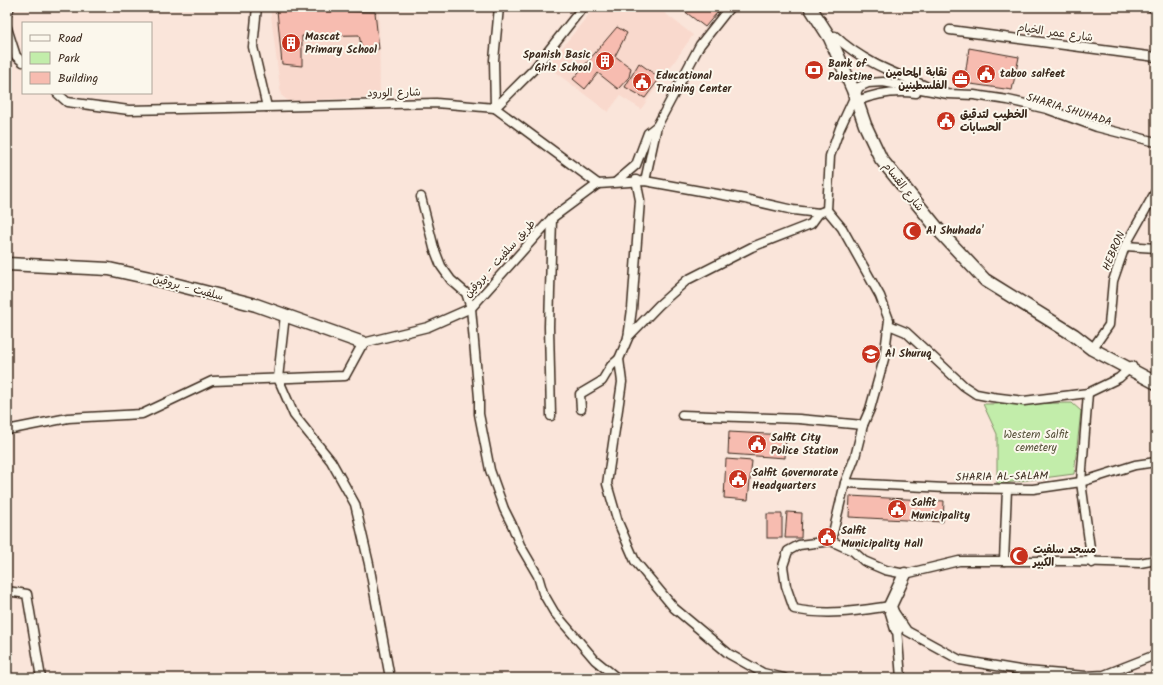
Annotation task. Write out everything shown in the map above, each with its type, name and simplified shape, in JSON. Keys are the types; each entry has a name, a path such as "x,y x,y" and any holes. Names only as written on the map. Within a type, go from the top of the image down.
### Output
{"main road":[{"name":"شارع القسام","path":"810,7 830,38 886,157 941,225 972,260 990,277 1077,331 1095,345 1156,383"},
{"path":"817,7 834,36 858,96"},
{"name":"شارع القسام","path":"858,96 865,125 882,159 942,234 985,280 1074,335 1092,349 1156,378"},
{"name":"سلفيت - بروقين","path":"7,264 109,269 256,305 363,343"},
{"path":"897,629 890,606 905,574"}],"street":[{"path":"7,13 10,7"},
{"path":"257,7 254,47 267,107"},
{"path":"495,108 494,60 499,7"},
{"path":"495,108 534,70 583,7"},
{"path":"645,181 657,126 700,45 730,7"},
{"path":"1151,7 1156,8"},
{"path":"7,28 16,56 22,61"},
{"name":"شارع عمر الخيام","path":"950,30 1156,57"},
{"path":"834,36 850,50 868,61 949,94"},
{"name":"SHARIA SHUHADA","path":"858,96 868,83 883,82 949,94 974,94 1047,109 1097,127 1156,142"},
{"name":"SHARIA SHUHADA","path":"858,96 899,91 994,101 1046,112 1096,131 1156,146"},
{"name":"شارع الورود","path":"58,94 66,102 129,110 436,103 495,108"},
{"path":"831,541 846,483 855,457 863,425 870,409 884,358 889,325 889,320 880,296 842,228 827,210 830,156 858,96"},
{"path":"495,108 598,184 636,180 645,181 745,199 793,210 819,213 827,210"},
{"path":"616,182 636,165 648,133 657,126"},
{"path":"636,180 640,200 628,338 620,359 622,382 607,484 618,522 635,561 674,608 705,636 729,654 763,673 784,678"},
{"name":"طريق سلفيت - بروقين","path":"363,343 428,327 471,308 552,218 598,184"},
{"name":"HEBRON","path":"1095,345 1109,325 1113,281 1125,246 1156,191"},
{"path":"421,197 434,248 441,266 451,280 466,293 471,308 479,398 479,414 490,470 504,509 522,550 538,576 543,593 554,612 595,660 617,678"},
{"path":"628,338 659,305 687,280 752,247 811,224 819,213"},
{"path":"551,416 550,326 552,218"},
{"path":"1125,246 1156,248"},
{"path":"285,315 278,378 294,415 331,461 355,504 362,527 390,678"},
{"path":"889,325 906,332 942,367 976,394 1024,400 1088,393 1119,378 1131,367"},
{"path":"7,430 68,418 142,414 212,381 345,376 363,343"},
{"path":"581,409 580,394 602,380 611,366 620,359"},
{"path":"1088,393 1081,482 1092,563"},
{"path":"682,415 799,419 863,425"},
{"name":"SHARIA AL-SALAM","path":"846,483 1033,489 1081,482 1135,465 1156,462"},
{"path":"1004,561 1007,489"},
{"path":"1156,560 1140,563 1092,563 1072,560 959,561 905,574 885,570 864,560 853,551 831,541 799,546 788,551 783,566 786,586 794,609 810,612 839,612 890,606 907,631 960,660 1026,671 1086,676 1104,675 1150,657 1156,657"},
{"path":"7,592 27,594 41,678"},
{"path":"897,629 901,678"}],"shaded area":[{"path":"270,7 318,7 324,9 379,12 380,97 288,101 281,95"},
{"path":"595,7 657,7 693,35 641,109 620,96 608,112 547,66"}],"green space":[{"name":"Western Salfit cemetery","path":"1072,403 1081,411 1074,474 997,484 997,434 983,404"}],"building":[{"path":"679,7 722,7 705,27"},
{"name":"Mascat Primary School","path":"277,10 375,12 379,49 362,50 359,35 302,36 302,66 282,64"},
{"name":"Spanish Basic Girls School","path":"617,27 627,33 615,56 631,68 629,77 618,89 598,73 585,89 573,79"},
{"path":"969,48 1019,57 1012,90 964,83"},
{"name":"Educational Training Center","path":"639,63 660,78 645,98 625,87"},
{"name":"Salfit City Police Station","path":"729,432 786,435 785,458 728,454"},
{"name":"Salfit Governorate Headquarters","path":"726,459 752,461 748,500 724,498"},
{"name":"Salfit Municipality","path":"850,496 944,501 943,522 849,517"},
{"path":"787,512 802,513 801,538 785,538"},
{"path":"767,514 782,514 782,538 767,538"}],"place":[{"name":"Mascat Primary School","path":"291,43"},
{"name":"Spanish Basic Girls School","path":"605,61"},
{"name":"Bank of Palestine","path":"814,70"},
{"name":"taboo salfeet","path":"986,74"},
{"name":"نقابة المحامين الفلسطينين","path":"961,79"},
{"name":"Educational Training Center","path":"642,82"},
{"name":"الخطيب لتدقيق الحسابات","path":"946,121"},
{"name":"Al Shuhada'","path":"912,231"},
{"name":"Al Shuruq","path":"871,354"},
{"name":"Salfit City Police Station","path":"757,444"},
{"name":"Salfit Governorate Headquarters","path":"738,479"},
{"name":"Salfit Municipality","path":"897,509"},
{"name":"Salfit Municipality Hall","path":"827,537"},
{"name":"مسجد سلفيت الكبير","path":"1019,556"}]}
